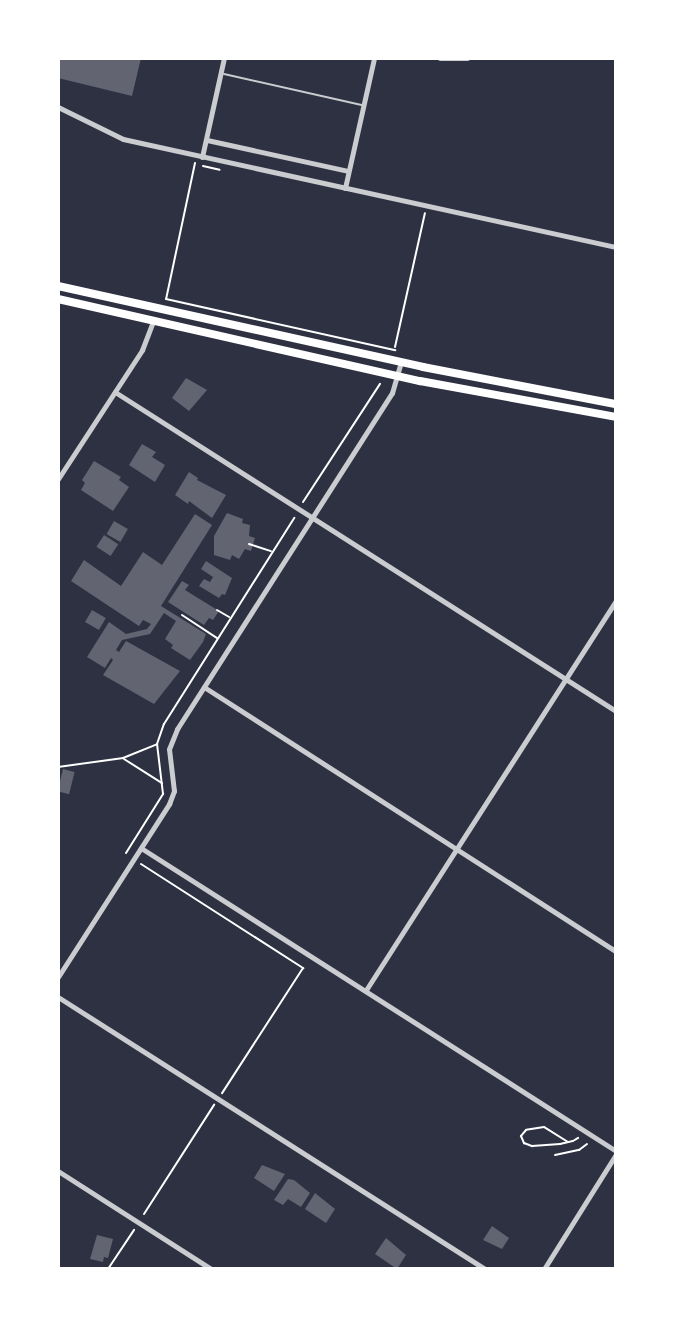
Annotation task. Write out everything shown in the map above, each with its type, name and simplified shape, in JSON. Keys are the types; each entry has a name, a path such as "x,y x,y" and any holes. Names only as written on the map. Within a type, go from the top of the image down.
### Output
{"highway":[{"path":"58,286 401,362 616,404"},
{"path":"58,299 398,375 616,417"}],"street":[{"path":"202,157 224,58"},
{"path":"345,188 374,58"},
{"path":"440,58 467,58"},
{"path":"58,107 114,136 616,247"},
{"path":"207,140 348,171"},
{"path":"58,479 150,335 153,321"},
{"path":"58,977 174,791 169,749 177,729 392,393 401,362"},
{"path":"115,392 616,711"},
{"path":"366,990 616,600"},
{"path":"204,687 616,951"},
{"path":"141,848 616,1153 544,1269"},
{"path":"58,997 485,1269"},
{"path":"58,1171 211,1269"}],"lane":[{"path":"221,74 363,106"}],"path":[{"path":"202,157 195,162 166,299 394,349"},
{"path":"401,362 394,349 427,205"},
{"path":"304,502 379,384 398,375"},
{"path":"249,544 273,551"},
{"path":"217,610 231,618"},
{"path":"182,615 218,638"},
{"path":"58,767 123,758 157,744"},
{"path":"123,758 162,783"},
{"path":"108,1269 303,968 143,866"},
{"path":"568,1142 544,1127 526,1130 521,1136 524,1143 532,1146 568,1142 578,1138"},
{"path":"555,1155 579,1150 587,1144"}],"building":[{"path":"58,58 141,58 132,96 58,78"},
{"path":"186,378 207,390 189,411 172,398"},
{"path":"142,444 156,452 152,457 165,465 155,482 129,465"},
{"path":"94,461 121,477 119,480 129,487 113,511 81,490 85,483 82,480"},
{"path":"189,472 197,480 226,495 212,518 175,495"},
{"path":"227,513 250,525 249,536 255,538 251,551 245,549 239,559 232,555 230,560 214,555 214,536"},
{"path":"195,514 212,525 161,606 206,634 203,642 190,660 171,648 173,645 165,639 176,621 164,613 150,634 122,640 116,650 119,652 126,641 180,671 154,704 103,675 113,660 111,658 105,668 87,657 109,622 126,634 147,629 151,624 143,620 139,626 71,581 84,560 121,586 143,552 162,565"},
{"path":"114,521 128,529 120,542 106,534"},
{"path":"104,535 118,544 111,556 96,547"},
{"path":"206,561 232,578 225,595 219,598 199,586 204,579 210,582 213,577 201,569"},
{"path":"182,581 189,585 185,590 219,611 213,620 209,618 204,625 168,602"},
{"path":"92,610 106,618 99,630 85,622"},
{"path":"63,769 75,772 69,794 58,791"},
{"path":"262,1165 285,1174 274,1191 254,1178"},
{"path":"288,1179 310,1193 301,1207 288,1199 283,1205 274,1200"},
{"path":"315,1193 335,1209 326,1223 305,1209"},
{"path":"492,1226 509,1238 502,1249 483,1240"},
{"path":"97,1235 113,1239 108,1258 104,1257 103,1262 90,1259"},
{"path":"386,1238 406,1255 397,1269 375,1254"}]}
